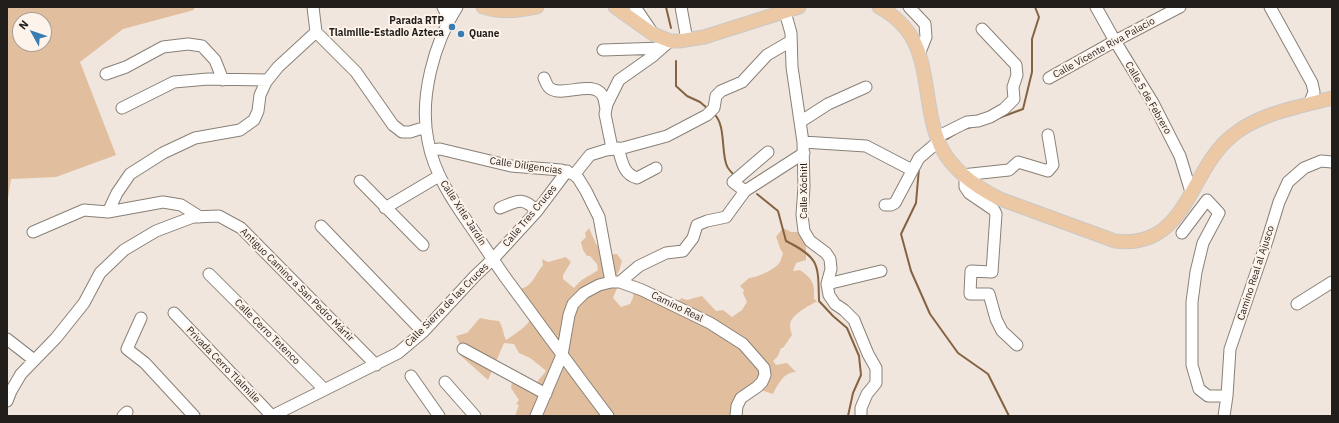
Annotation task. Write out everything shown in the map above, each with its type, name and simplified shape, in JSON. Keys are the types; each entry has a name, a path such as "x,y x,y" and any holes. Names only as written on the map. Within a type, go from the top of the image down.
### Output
{"main road":[{"path":"483,7 499,11 512,11 537,7"},
{"path":"615,7 666,44 704,37 778,11 799,7"},
{"path":"879,7 893,15 899,21 912,38 920,52 926,78 933,126 949,159 964,176 1000,199 1105,238 1124,242 1135,242 1161,232 1175,219 1215,153 1232,135 1251,123 1263,118 1332,98"}],"street":[{"path":"313,7 316,32 356,72 394,125 402,132 410,132 426,127"},
{"path":"443,7 449,19"},
{"name":"Calle Xitle Jardín","path":"457,7 449,19 440,41 428,79 425,108 426,127 430,150 439,176 450,197 493,259 608,416"},
{"path":"636,7 653,34"},
{"path":"681,7 687,40"},
{"path":"908,7 925,24 926,37 920,52"},
{"name":"Calle 5 de Febrero","path":"1096,7 1153,103 1180,156 1191,192"},
{"name":"Calle Vicente Riva Palacio","path":"1049,78 1180,7"},
{"path":"1270,7 1312,83 1314,92 1309,104"},
{"name":"Calle Xóchitl","path":"778,11 791,33 792,67 804,153 802,215 804,231 810,241 826,253 830,259 831,269 827,284"},
{"path":"885,206 891,205 898,199 912,170 922,155 938,139 967,122 978,121 990,117 1004,109 1014,100 1013,87 1017,75 1016,65 982,29"},
{"path":"108,212 117,193 130,174 163,153 195,138 240,130 254,120 258,111 260,95 267,80 278,67 316,32"},
{"name":"Calle Tres Cruces","path":"493,259 570,173 590,155 667,136 692,122 703,118 712,110 715,98 722,91 742,82 767,54 791,41"},
{"path":"106,74 126,67 163,47 188,44 202,46 215,60 223,80"},
{"path":"603,50 666,44"},
{"path":"656,168 637,178 630,176 624,168 615,148 605,119 606,109 619,80 653,56 666,44"},
{"path":"544,78 546,84 552,90 597,90 603,96 606,109"},
{"path":"122,108 174,82 208,79 267,80"},
{"path":"800,122 828,104 866,87"},
{"path":"1017,345 1002,331 996,319 989,294 970,294 971,271 992,272 996,214 994,210 972,197 965,187 964,176 1009,170 1018,162 1048,171 1053,165 1048,135"},
{"path":"803,142 866,146 912,170"},
{"name":"Calle Diligencias","path":"430,150 440,149 511,166 570,173 586,191 599,217 616,282"},
{"path":"745,191 733,182 768,152"},
{"name":"Calle Xóchitl","path":"616,282 639,266 666,253 683,251 693,238 697,225 726,217 745,191 804,153"},
{"name":"Camino Real al Ajusco","path":"1224,416 1227,396 1230,349 1263,255 1279,202 1288,182 1304,168 1321,161 1332,162"},
{"path":"385,208 439,176"},
{"path":"360,181 385,208 424,245"},
{"path":"500,208 520,200 529,203 537,211"},
{"path":"1182,233 1206,200 1219,213 1203,243 1196,272 1192,302 1192,365 1198,389 1208,396 1227,396"},
{"path":"33,232 84,210 108,212 162,202 181,205 200,217"},
{"name":"Antiguo Camino a San Pedro Mártir","path":"7,401 21,374 56,338 84,303 100,273 124,250 156,231 193,217 219,216 241,228 376,365"},
{"path":"321,226 423,332"},
{"name":"Calle Sierra de las Cruces","path":"272,416 398,353 423,332 475,276 493,259"},
{"path":"862,415 867,394 876,383 876,368 868,354 854,320 844,310 835,304 829,295 827,284 881,271"},
{"name":"Calle Cerro Tetenco","path":"210,274 324,389"},
{"path":"536,416 562,355 569,315 573,304 584,293 599,285 616,282"},
{"name":"Camino Real","path":"616,282 642,290 710,323 743,344 764,368 765,375 762,382 757,387 741,398 737,406 736,416"},
{"path":"1297,304 1332,282"},
{"name":"Privada Cerro Tlalmille","path":"174,313 272,416"},
{"path":"141,318 127,349 145,363 194,416"},
{"path":"7,339 34,360"},
{"path":"463,349 546,394"},
{"path":"411,376 439,416"},
{"path":"445,382 475,416"}],"shaded area":[{"path":"7,7 194,7 194,10 123,29 80,62 116,155 56,177 11,179 7,204"},
{"path":"589,228 596,244 605,255 617,254 622,261 617,274 619,283 613,298 621,307 630,304 633,298 634,285 662,292 671,302 680,300 681,298 687,300 702,296 716,311 723,310 732,317 742,310 747,302 743,293 744,290 740,286 749,278 766,273 780,262 783,253 776,237 783,228 791,232 802,232 806,239 806,260 796,263 793,271 800,270 808,276 814,289 814,299 817,301 797,314 791,321 790,325 792,335 783,348 781,348 778,356 773,361 776,365 787,363 796,372 785,376 773,394 761,390 752,392 736,416 515,416 519,405 516,404 519,400 511,388 512,382 517,377 533,387 546,371 530,358 519,353 514,344 504,343 488,380 460,355 459,342 456,336 467,333 480,318 499,321 506,340 522,329 533,314 533,308 527,298 516,289 526,287 530,284 543,265 542,259 548,262 566,257 571,262 563,275 563,279 574,288 577,284 598,270 597,264 590,256 587,256 583,250 581,242 586,237 585,233"}],"waterway":[{"path":"666,7 671,28"},
{"path":"996,119 1023,109 1032,72 1032,39 1039,17 1035,7"},
{"path":"676,61 676,86 687,96 700,102 707,108"},
{"path":"714,114 718,119 722,132 725,161 728,168 735,176"},
{"path":"964,129 975,126"},
{"path":"947,139 955,134"},
{"path":"919,168 916,203 901,234 911,271 930,314 958,353 988,374 1009,416"},
{"path":"757,194 778,211 786,241 805,252 815,264 818,278 819,301 847,328 859,356 861,375 853,393 848,416"}],"place":[{"name":"Parada RTP Tlalmille-Estadio Azteca","path":"452,27"},
{"name":"Quane","path":"461,34"}]}
